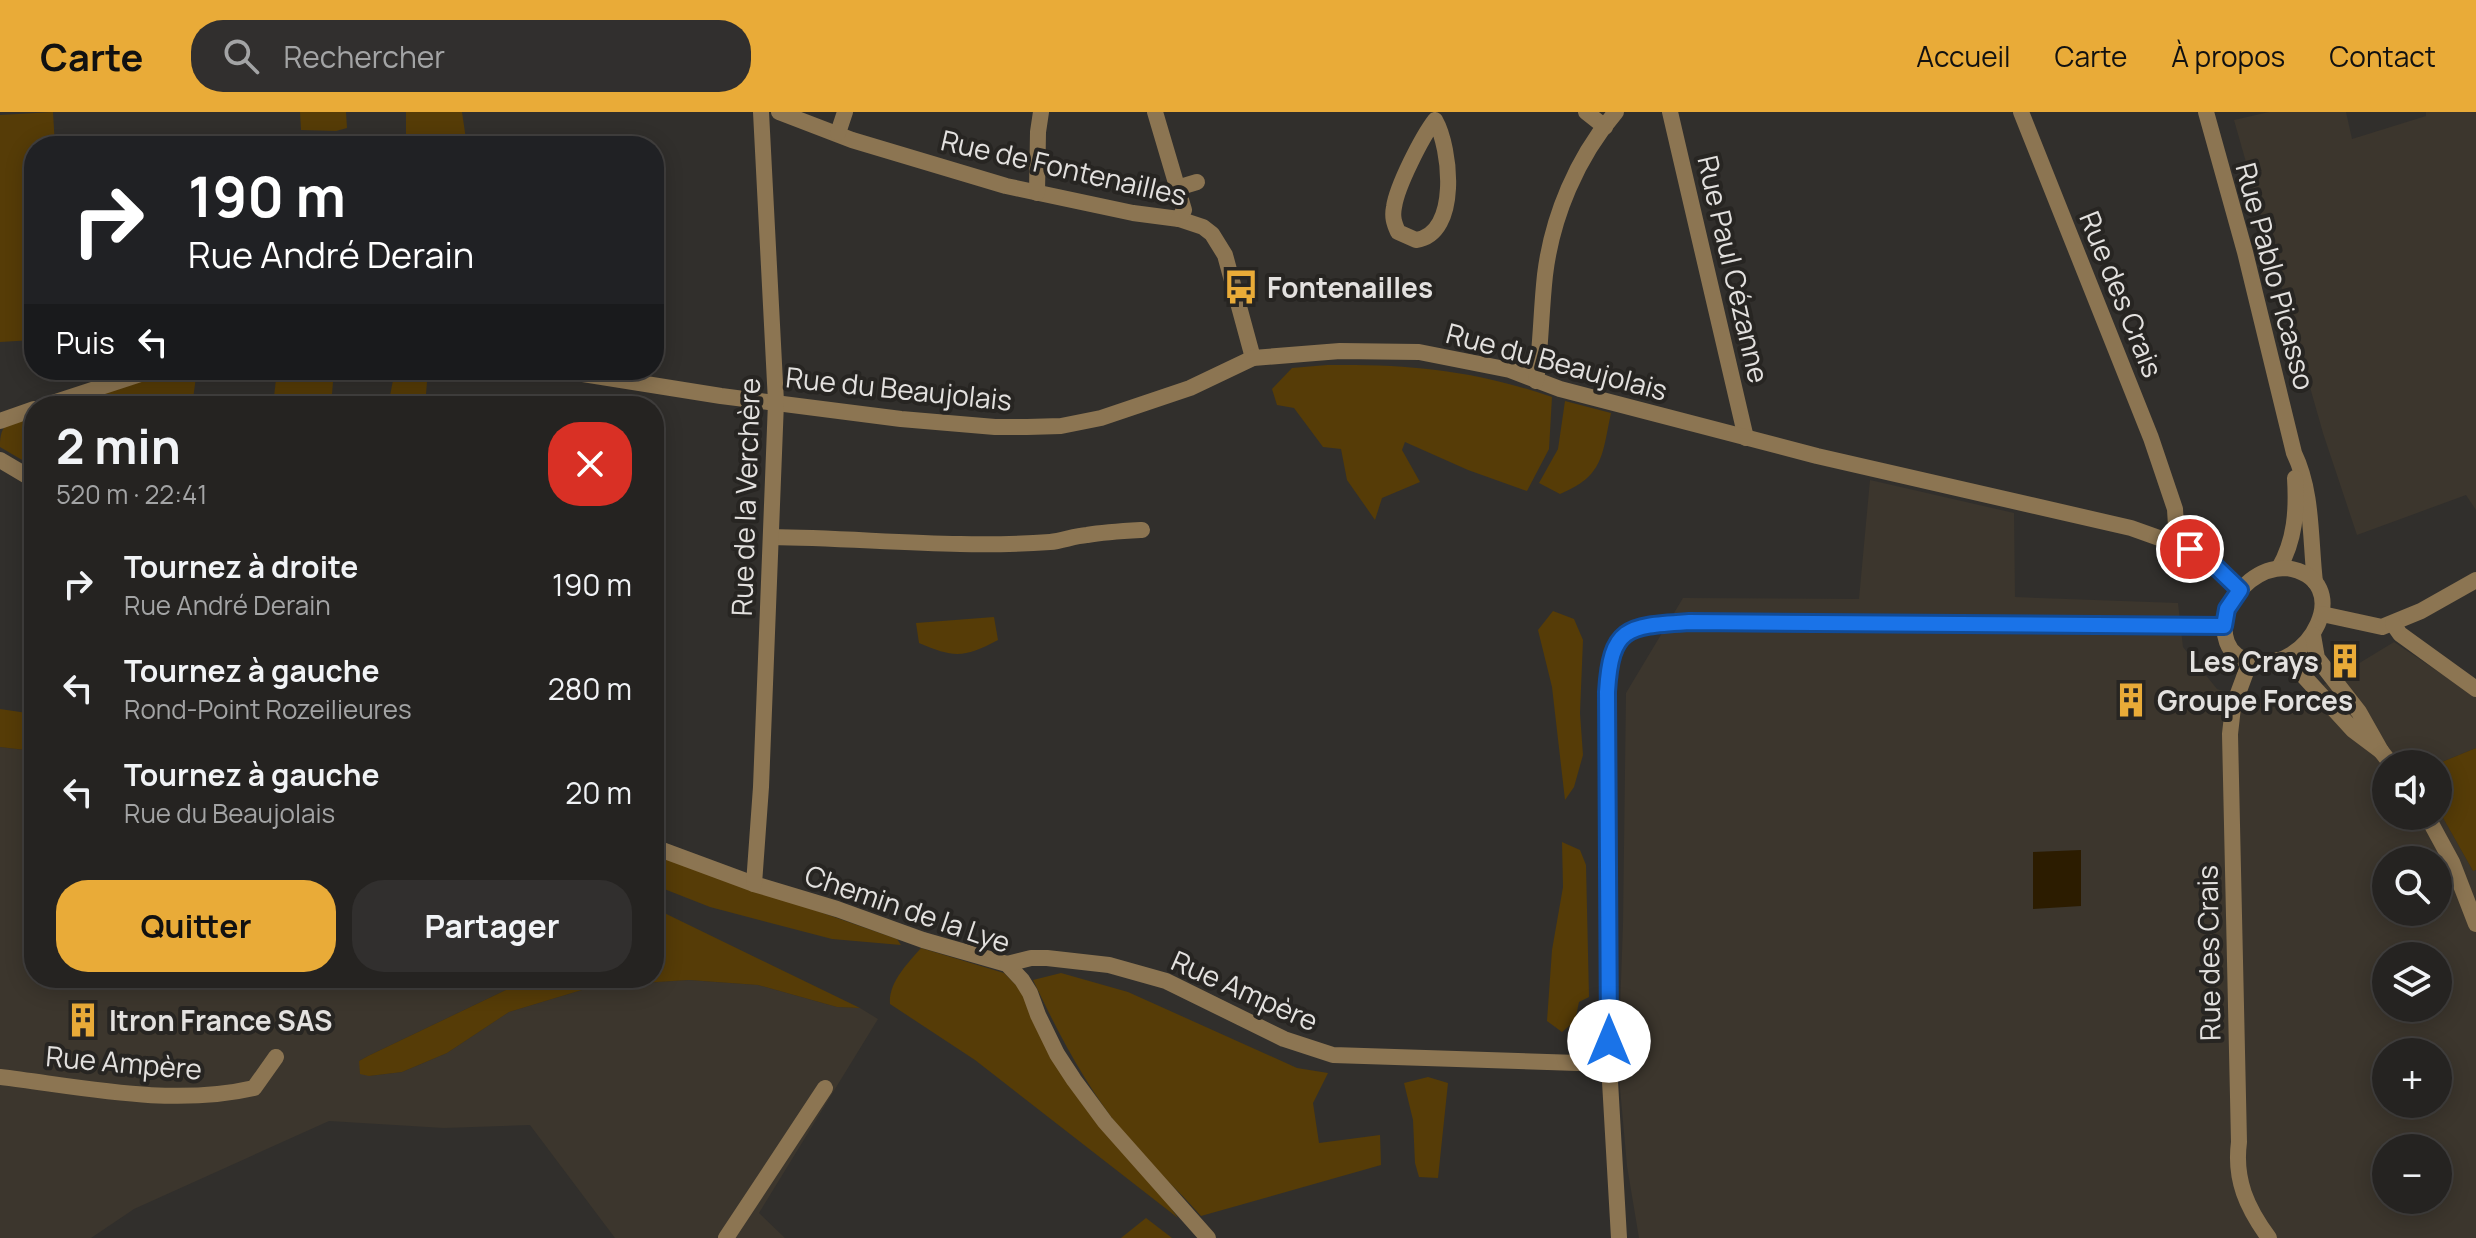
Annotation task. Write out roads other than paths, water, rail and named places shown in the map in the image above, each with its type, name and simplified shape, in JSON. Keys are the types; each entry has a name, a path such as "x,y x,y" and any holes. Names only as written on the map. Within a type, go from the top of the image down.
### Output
{"street":[{"name":"Rue de la Verchère","path":"754,884 776,402 761,112"},
{"name":"Rue de Fontenailles","path":"779,112 852,140 1037,193 1179,219 1203,227 1212,234 1225,255 1253,358"},
{"path":"838,133 845,112"},
{"path":"1037,193 1041,112"},
{"path":"1155,112 1184,210 1179,219"},
{"path":"1586,112 1605,127"},
{"path":"1536,381 1545,275 1551,242 1568,188 1616,112"},
{"name":"Rue Paul Cézanne","path":"1670,112 1746,438"},
{"name":"Rue des Crais","path":"2021,112 2151,438 2175,509 2177,543"},
{"name":"Rue Pablo Picasso","path":"2206,112 2256,295 2294,453 2295,523 2289,549 2279,568"},
{"path":"1435,116 1447,149 1444,212 1440,227 1434,234 1416,240 1398,232 1393,221 1394,208 1398,191 1435,116"},
{"path":"1177,188 1197,182"},
{"name":"Rue du Beaujolais","path":"626,380 901,419 995,427 1061,426 1101,418 1190,388 1253,358 1340,351 1419,352 1510,370 1536,381 1746,438 2131,528 2177,543 2214,565 2240,590"},
{"path":"74,396 122,380"},
{"path":"0,421 24,413"},
{"name":"Rue Pablo Picasso","path":"2294,453 2305,487 2315,582"},
{"path":"0,460 24,474"},
{"path":"771,537 861,538 941,544 1053,542 1142,530"},
{"path":"2279,568 2301,572 2315,582 2322,598 2322,614 2313,635 2296,651 2277,660 2250,661 2232,648 2224,626 2227,609 2240,590 2259,575 2279,568"},
{"path":"2322,614 2373,627 2393,624 2476,580"},
{"path":"1619,1238 1609,1064 1607,692 1609,662 1615,644 1622,636 1660,624 1689,622 2224,626"},
{"path":"2393,624 2400,634 2476,689"},
{"path":"2313,635 2317,658 2359,712 2381,750"},
{"path":"2277,660 2299,671 2353,730 2377,750"},
{"name":"Rue des Crais","path":"2250,661 2233,707 2230,734 2239,1142 2236,1162 2242,1192 2269,1238"},
{"path":"2435,830 2452,862 2476,924"},
{"name":"Chemin de la Lye","path":"664,851 923,940 1007,964 1030,993 1057,1054 1082,1091 1105,1122 1208,1238"},
{"name":"Rue Ampère","path":"1007,964 1047,958 1109,965 1166,981 1284,1039 1333,1055 1609,1064"},
{"name":"Rue Ampère","path":"0,1077 137,1094 222,1095 254,1088 276,1057"},
{"path":"726,1238 825,1088"}],"place":[{"name":"Fontenailles","path":"1241,287"},
{"name":"Les Crays","path":"2345,661"},
{"name":"Groupe Forces","path":"2131,700"},
{"name":"Itron France SAS","path":"83,1020"}]}
